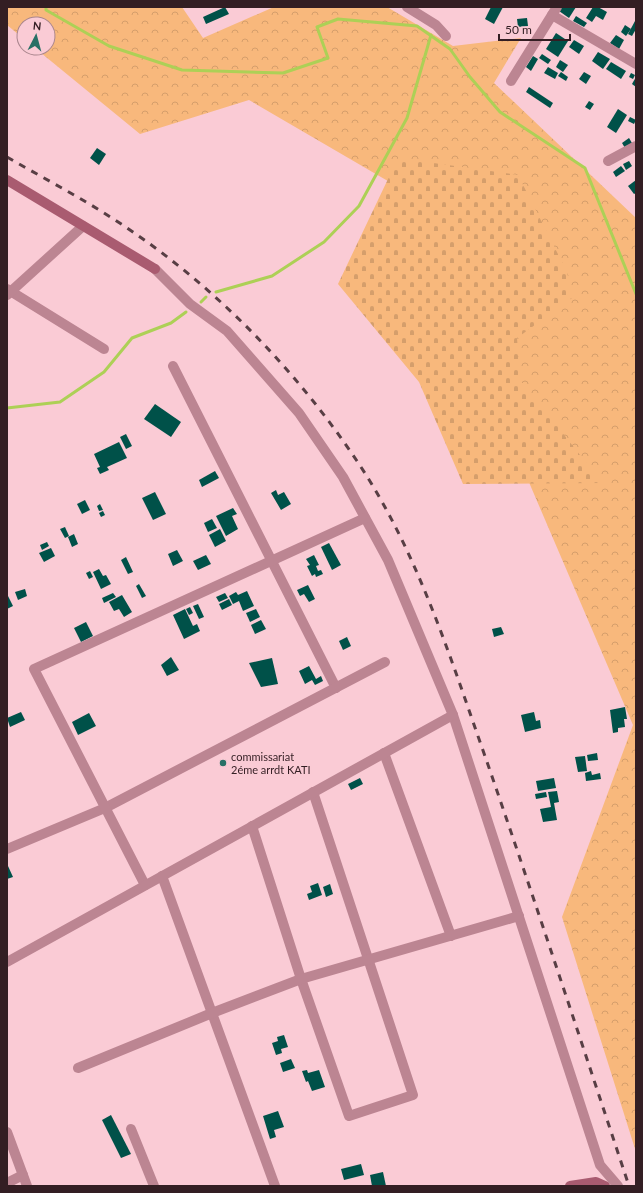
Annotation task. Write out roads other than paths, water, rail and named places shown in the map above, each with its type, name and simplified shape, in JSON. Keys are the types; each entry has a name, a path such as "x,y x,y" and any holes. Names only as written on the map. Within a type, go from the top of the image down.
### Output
{"street":[{"path":"407,7 436,25 446,36"},
{"path":"511,81 554,11 636,64"},
{"path":"608,161 636,146"},
{"path":"7,180 155,270 190,304 227,330 300,413 343,477 388,560 453,716 600,1165 618,1186"},
{"path":"83,226 8,292 104,349"},
{"path":"173,366 336,688"},
{"path":"145,886 34,669 365,518"},
{"path":"7,849 105,808 385,662"},
{"path":"7,962 453,716"},
{"path":"384,753 451,936"},
{"path":"252,826 301,979 349,1116 413,1095 314,792"},
{"path":"162,876 275,1186"},
{"path":"78,1068 212,1013 301,979 519,916"},
{"path":"131,1129 154,1186"},
{"path":"7,1132 27,1186"},
{"path":"7,1183 22,1174"},
{"path":"570,1186 585,1185 596,1182 605,1186"}],"waterway":[{"path":"46,7 46,10 109,46 182,70 283,73 328,58 317,27 338,19 417,26 450,49 470,77 500,112 585,168 636,294"},
{"path":"216,292 272,276 324,242 359,206 407,118 431,35"},
{"path":"201,302 206,297"},
{"path":"7,408 60,402 104,372 132,338 171,323 186,312"}],"railway":[{"path":"7,157 75,195 115,220 150,244 217,299 248,328 306,392 357,461 379,496 415,568 445,644 486,759 629,1186"}],"place":[{"name":"commissariat 2éme arrdt KATI","path":"223,763"}]}
